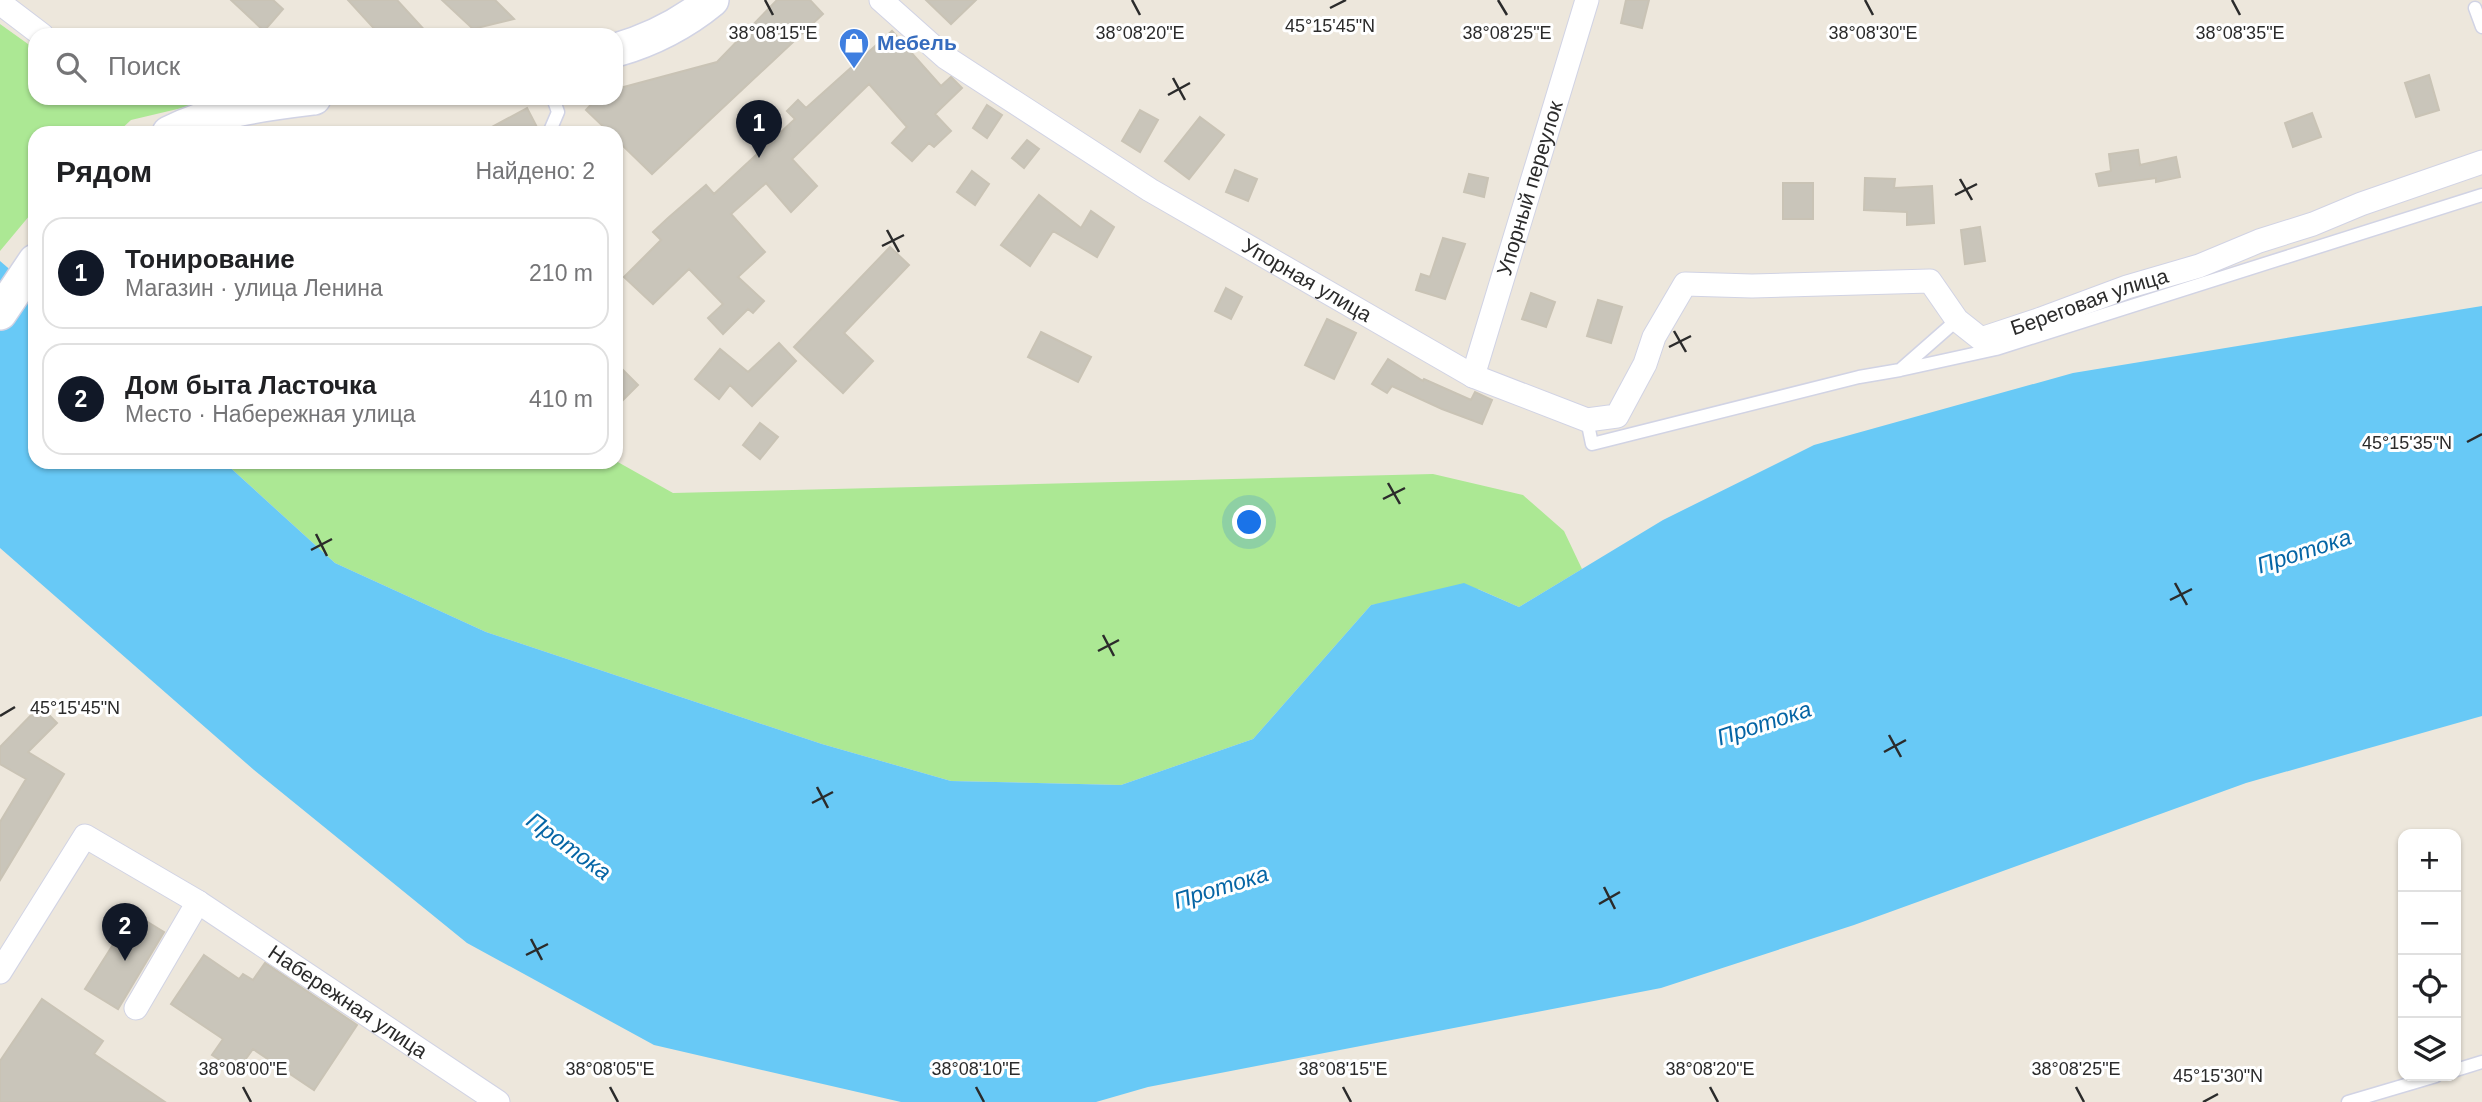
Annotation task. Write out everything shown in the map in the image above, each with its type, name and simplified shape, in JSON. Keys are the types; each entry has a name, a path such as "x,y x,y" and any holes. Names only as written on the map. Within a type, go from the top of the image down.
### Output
{"main road":[{"path":"623,48 670,29 712,0"},
{"path":"187,126 215,115 261,105"},
{"path":"0,313 28,271"}],"street":[{"name":"Упорная улица","path":"881,0 945,57 1150,190 1473,376 1587,420"},
{"name":"Упорный переулок","path":"1473,376 1587,0"},
{"path":"0,3 33,28"},
{"name":"Береговая улица","path":"1587,420 1617,416 1646,364 1654,338 1685,284 1752,286 1930,281 1957,320 1981,339 2127,287 2199,267 2259,241 2482,162"},
{"name":"Набережная улица","path":"0,972 85,836 198,902 498,1102"},
{"path":"136,1008 198,902"}],"lane":[{"path":"2474,8 2482,27"},
{"path":"553,126 558,112 556,105"},
{"path":"1587,420 1592,444 1860,377 1996,349 2482,195"},
{"path":"1900,370 1957,320"},
{"path":"2461,1068 2482,1062"},
{"path":"2348,1102 2418,1081"}],"green space":[{"path":"0,24 28,44 28,105 194,105 131,120 125,126 28,126 28,217 0,251"},
{"path":"623,465 673,493 1433,474 1523,495 1564,531 1582,569 1519,607 1478,589 1371,605 1253,739 1121,785 951,781 822,744 486,632 335,563 232,469 623,469"}],"water":[{"name":"Протока","path":"0,261 28,285 28,469 232,469 335,563 486,632 822,744 951,781 1121,785 1253,739 1371,605 1464,583 1519,607 1663,520 1814,445 2073,373 2482,306 2482,716 2246,783 1854,925 1661,988 1148,1087 1096,1102 901,1102 654,1045 467,943 254,770 0,548"}],"building":[{"path":"231,0 273,0 283,9 267,28 261,28"},
{"path":"348,0 397,0 423,28 374,28"},
{"path":"442,0 495,0 514,19 477,28 472,28"},
{"path":"777,0 810,0 823,14 652,174 623,146 623,126 603,126 586,110 591,105 623,105 623,87 717,62"},
{"path":"926,0 976,0 951,24"},
{"path":"1626,0 1649,0 1642,28 1621,23"},
{"path":"892,31 941,86 951,77 962,88 935,114 951,131 934,147 929,143 912,161 892,143 907,127 869,84 792,159 817,186 791,212 766,183 731,214 765,252 738,277 764,301 753,313 748,309 723,334 708,318 723,304 689,269 653,304 624,277 661,240 653,232 668,218 706,185 714,194 795,119 787,111 798,100 806,108"},
{"path":"2429,75 2439,110 2416,117 2405,83"},
{"path":"987,105 1002,115 987,138 973,128"},
{"path":"527,108 536,126 494,126"},
{"path":"1140,110 1158,120 1140,152 1122,141"},
{"path":"2312,113 2321,137 2293,147 2285,123"},
{"path":"1200,117 1224,135 1189,179 1165,161"},
{"path":"1027,140 1039,149 1024,168 1012,158"},
{"path":"2138,150 2140,165 2176,157 2180,177 2156,182 2156,178 2099,186 2096,174 2111,171 2109,154"},
{"path":"1235,170 1257,179 1248,201 1226,192"},
{"path":"972,171 989,184 975,205 957,192"},
{"path":"1469,174 1488,178 1484,197 1464,192"},
{"path":"1865,178 1895,179 1894,188 1932,186 1934,223 1907,225 1907,212 1864,210"},
{"path":"1783,183 1813,183 1813,219 1783,219"},
{"path":"1039,195 1081,228 1091,211 1114,227 1097,257 1053,231 1030,266 1001,245"},
{"path":"1980,227 1985,261 1965,264 1961,230"},
{"path":"1443,238 1465,244 1445,299 1416,290 1421,274 1430,277"},
{"path":"890,247 909,265 844,333 873,361 843,393 794,347"},
{"path":"1226,288 1242,297 1231,319 1215,311"},
{"path":"1531,293 1555,302 1546,327 1522,319"},
{"path":"1598,300 1622,307 1611,343 1587,336"},
{"path":"1327,319 1356,333 1334,379 1305,365"},
{"path":"1041,332 1091,357 1078,382 1028,357"},
{"path":"779,343 796,361 752,406 730,385 719,399 695,379 720,349 748,372"},
{"path":"1388,359 1423,381 1424,379 1471,400 1475,392 1492,400 1482,424 1392,386 1387,393 1372,384"},
{"path":"623,370 638,385 623,400"},
{"path":"760,423 778,437 760,459 743,445"},
{"path":"40,706 57,723 28,752 64,774 0,880 0,822 26,779 0,764 0,747"},
{"path":"133,913 164,932 118,1009 85,989"},
{"path":"204,955 239,979 243,974 253,980 265,963 357,1025 314,1090 253,1049 237,1071 212,1055 223,1039 171,1004"},
{"path":"42,999 103,1041 94,1054 165,1102 0,1102 0,1061"}],"place":[{"name":"Мебель","path":"854,70"},
{"name":"Тонирование","path":"759,158"},
{"name":"Дом быта Ласточка","path":"125,961"}]}
